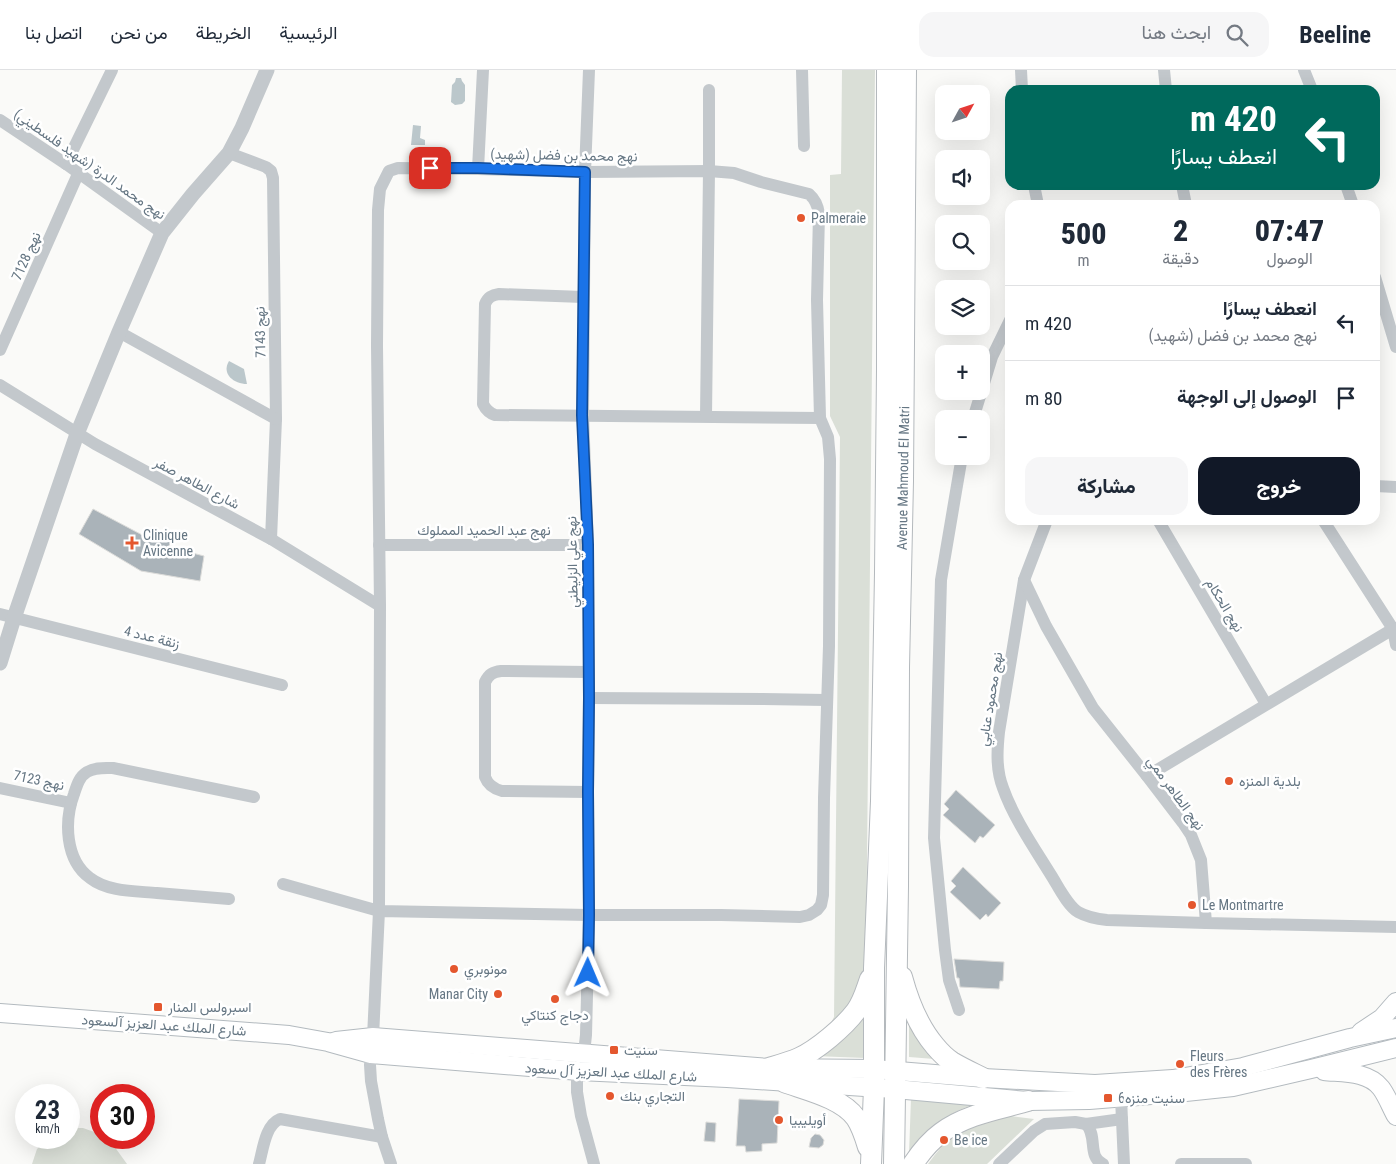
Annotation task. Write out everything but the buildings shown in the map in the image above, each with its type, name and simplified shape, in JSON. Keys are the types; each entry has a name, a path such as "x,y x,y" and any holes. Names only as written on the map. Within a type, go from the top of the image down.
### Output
{"highway":[{"name":"Avenue Mahmoud El Matri","path":"871,1160 874,1078 874,968 882,752 887,390 887,70"},
{"name":"Avenue Mahmoud El Matri","path":"894,1164 899,668 903,481 906,70"},
{"path":"897,959 909,1002 928,1038 951,1062 983,1078"},
{"path":"769,1068 805,1055 848,1020 860,1004 874,968"},
{"path":"784,1082 828,1098 851,1113 861,1127 871,1160"},
{"path":"913,1164 931,1142 955,1124 1028,1101"}],"main road":[{"path":"1350,1038 1382,1018 1396,1002"},
{"name":"شارع الملك عبد العزيز آلسعود","path":"0,1014 245,1031 289,1035 328,1042"},
{"path":"895,1080 983,1078 1095,1084 1173,1079 1243,1067 1350,1038 1396,1028"},
{"name":"شارع الملك عبد العزيز آل سعود","path":"328,1042 373,1037 769,1068 895,1080"},
{"name":"شارع الملك عبد العزيز آل سعود","path":"328,1042 371,1054 578,1071 784,1082 874,1078"},
{"path":"895,1080 1028,1101 1121,1098 1233,1087 1311,1070 1396,1048"},
{"path":"1311,1070 1355,1074 1374,1081 1381,1088 1396,1116"}],"street":[{"path":"66,164 112,70"},
{"path":"0,663 7,616 77,434 162,233 229,153 267,70"},
{"path":"478,168 483,70"},
{"name":"نهج علي الزليطني","path":"589,70 585,172 582,415 588,545 589,915 587,1013 584,1053 578,1071 577,1092 581,1116 594,1164"},
{"path":"802,70 804,146"},
{"path":"1021,70 1022,85"},
{"path":"1164,70 1166,85"},
{"path":"1304,70 1310,85"},
{"path":"706,416 710,171 709,90"},
{"name":"نهج محمد الدرة (شهيد فلسطيني)","path":"0,120 66,164 162,233"},
{"name":"نهج 7143","path":"229,153 266,167 271,171 273,178 276,419 271,539"},
{"name":"نهج محمد بن فضل (شهيد)","path":"284,884 379,911 589,915 721,914 800,917 817,910 821,905 824,895 824,798 829,646 830,459 828,437 820,418 817,300 818,207 814,198 809,194 734,173 710,171 585,172 478,168 398,168 389,171 380,189 378,210 379,545"},
{"name":"نهج 7128","path":"0,350 78,174"},
{"path":"583,297 494,294 487,300 485,304 483,404 490,413 495,415 820,418"},
{"path":"1380,294 1396,347"},
{"path":"976,410 992,357 1005,330"},
{"path":"119,332 276,419"},
{"name":"شارع الطاهر صفر","path":"0,385 77,434 271,539 380,606"},
{"path":"959,1010 949,980 934,838 940,580 960,465"},
{"path":"1380,486 1396,487"},
{"name":"نهج محمود عنابي","path":"1045,525 1024,580 997,750 1002,788 1013,811 1065,897 1076,911 1091,918 1107,920 1206,923"},
{"name":"نهج الحكام","path":"1161,525 1266,704"},
{"path":"1327,525 1395,629 1396,645"},
{"path":"379,545 379,911 371,1081 382,1137 391,1164"},
{"name":"نهج عبد الحميد المملوك","path":"379,545 588,545"},
{"name":"نهج الطاهر ممي","path":"1024,580 1046,626 1093,708 1191,835 1201,860 1206,923"},
{"name":"زنقة عدد 4","path":"7,616 282,685"},
{"path":"1147,776 1395,629"},
{"path":"588,672 501,670 488,676 485,682 485,777 492,787 502,791 588,792"},
{"path":"589,698 826,700"},
{"path":"229,899 128,890 109,887 94,881 80,870 74,860 68,824 71,803 79,779 88,771 101,767 254,797"},
{"name":"نهج 7123","path":"0,788 71,803"},
{"path":"1206,923 1396,926"},
{"path":"1121,1098 1124,1164"},
{"path":"259,1164 268,1131 274,1122 280,1119 382,1137"},
{"path":"999,1164 1034,1131 1045,1124 1076,1122 1086,1124 1122,1119"},
{"path":"1086,1124 1092,1132 1095,1157 1103,1164"},
{"path":"1181,1164 1246,1164"}],"shaded area":[{"path":"842,70 875,70 865,1058 814,1056 834,1017 840,437 830,416 830,175 841,174"},
{"path":"456,78 461,78 465,85 465,101 462,104 455,105 451,102 452,85"},
{"path":"413,125 421,126 420,138 425,140 425,145 411,145"},
{"path":"229,361 244,369 247,384 242,384 230,377 227,370"},
{"path":"909,1016 947,1060 909,1057"},
{"path":"911,1098 977,1103 959,1110 940,1121 909,1154"},
{"path":"1011,1116 1034,1119 987,1164 928,1164 946,1142 963,1129 983,1121"},
{"path":"80,1128 83,1128 90,1130 90,1149 116,1149 127,1164 32,1164 37,1149 80,1149"}],"place":[{"name":"Palmeraie","path":"801,218"},
{"name":"Clinique Avicenne","path":"132,543"},
{"name":"بلدية المنزه","path":"1229,781"},
{"name":"Le Montmartre","path":"1192,905"},
{"name":"مونوبري","path":"454,969"},
{"name":"Manar City","path":"498,994"},
{"name":"دجاج كنتاكي","path":"555,999"},
{"name":"اسبرولس المنار","path":"158,1007"},
{"name":"سنيت","path":"614,1050"},
{"name":"Fleurs des Frères","path":"1180,1064"},
{"name":"التجاري بنك","path":"610,1096"},
{"name":"سنيت منزه6","path":"1108,1098"},
{"name":"أويليبيا","path":"779,1120"},
{"name":"Be ice","path":"944,1140"}],"route":[{"path":"430,168 585,172 582,415 588,545 588,973"}]}
